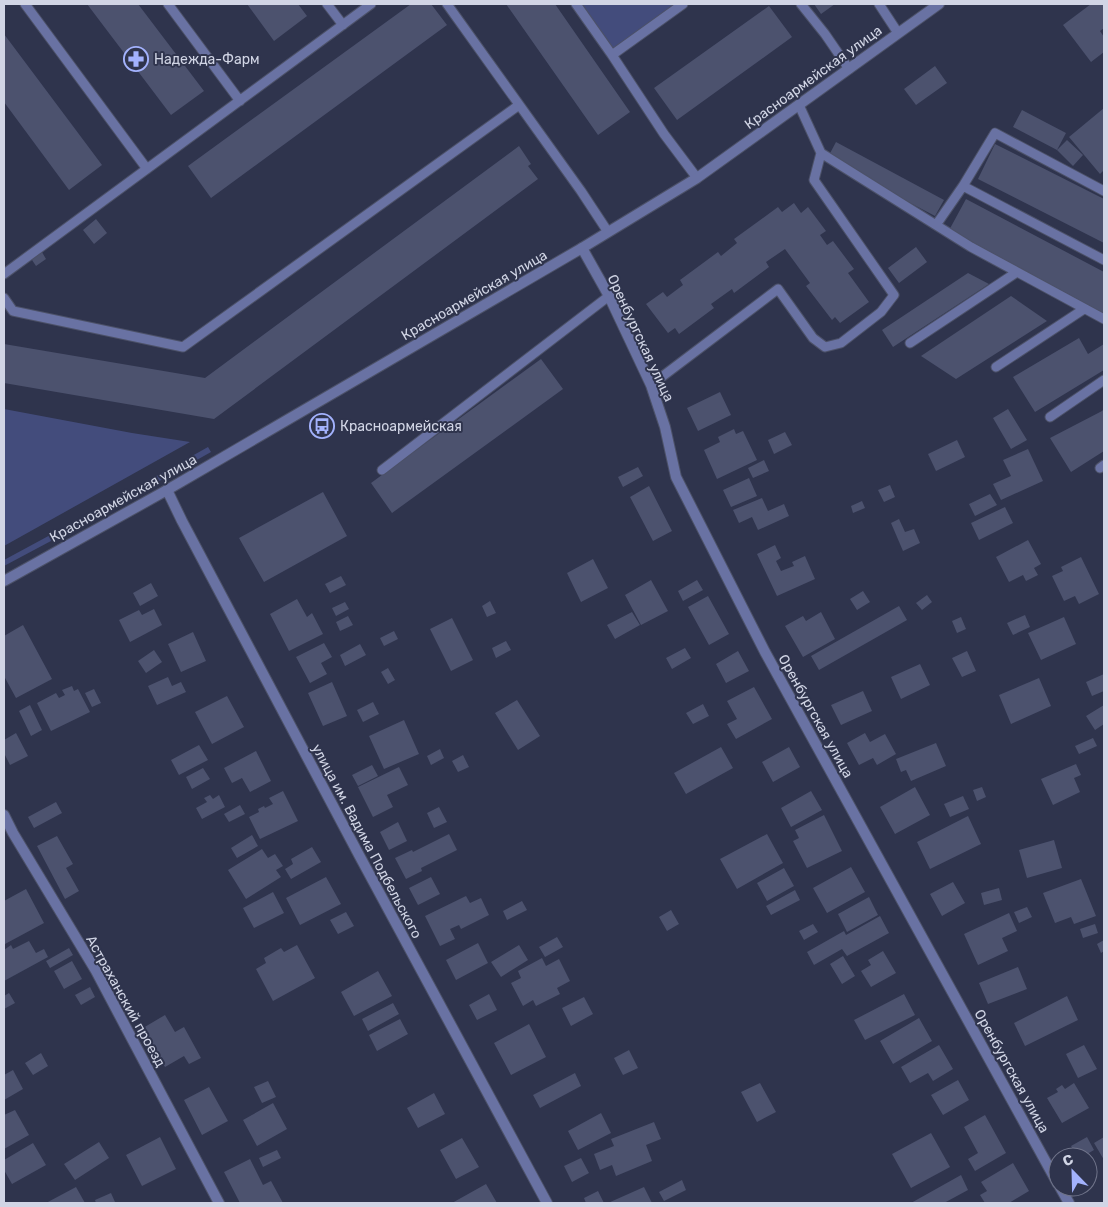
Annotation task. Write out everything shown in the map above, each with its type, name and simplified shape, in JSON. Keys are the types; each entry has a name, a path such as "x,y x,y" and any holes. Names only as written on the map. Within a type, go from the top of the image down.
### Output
{"street":[{"name":"Красноармейская улица","path":"4,581 167,490 582,248 697,178 939,4"},
{"name":"Оренбургская улица","path":"582,248 609,296 650,385 666,427 676,477 761,643 1048,1165"},
{"name":"улица им. Вадима Подбельского","path":"167,490 182,522 349,838 546,1203"},
{"name":"Астраханский проезд","path":"4,815 96,971 220,1203"}],"lane":[{"path":"25,4 147,169"},
{"path":"168,4 240,101"},
{"path":"327,4 343,25"},
{"path":"4,274 371,4"},
{"path":"447,4 581,191 608,232"},
{"path":"576,4 612,54 664,134 697,178"},
{"path":"612,54 683,4"},
{"path":"801,4 849,69"},
{"path":"879,4 898,33"},
{"path":"4,298 14,311 182,347 519,105"},
{"path":"799,105 821,153 971,247 1104,320"},
{"path":"936,225 963,186 995,133 1104,191"},
{"path":"650,385 778,289 813,338 825,347 841,343 881,312 894,295 814,180 821,153"},
{"path":"963,186 1104,260"},
{"path":"910,343 1017,272"},
{"path":"382,470 609,296"},
{"path":"996,367 1084,308"},
{"path":"1050,417 1104,380"}],"shaded area":[{"path":"580,4 677,4 612,50"},
{"path":"4,409 132,433 190,442 4,546"},
{"path":"208,447 211,452 4,566 4,560"}],"building":[{"path":"87,4 138,4 204,91 171,115"},
{"path":"247,4 298,4 307,16 274,41"},
{"path":"411,4 431,4 447,25 211,198 188,166"},
{"path":"506,4 555,4 630,112 598,135"},
{"path":"814,4 835,4 821,14"},
{"path":"1091,4 1104,4 1104,28 1100,31 1104,37 1104,52 1091,62 1063,25"},
{"path":"769,6 792,37 677,120 654,88"},
{"path":"4,34 102,165 69,190 4,102"},
{"path":"935,66 947,83 916,105 904,89"},
{"path":"1104,108 1104,170 1100,174 1069,137"},
{"path":"1022,110 1066,133 1057,150 1013,127"},
{"path":"1067,140 1083,155 1073,166 1057,150"},
{"path":"836,142 944,200 935,216 827,159"},
{"path":"995,144 1104,199 1104,243 978,179"},
{"path":"519,146 531,164 528,166 538,179 214,419 4,383 4,344 205,378"},
{"path":"966,199 1104,272 1104,316 947,234"},
{"path":"794,203 801,213 808,207 826,231 820,235 827,245 833,241 854,269 848,273 869,302 840,323 835,317 832,320 806,286 810,283 785,249 766,262 769,267 734,293 732,289 711,304 714,308 679,334 675,328 668,333 646,304 663,292 667,297 683,285 680,280 718,252 721,256 737,243 734,239 778,207 782,212"},
{"path":"96,219 107,233 94,244 83,230"},
{"path":"39,247 46,259 36,266 28,254"},
{"path":"916,247 927,262 899,283 888,268"},
{"path":"968,273 989,284 893,347 882,330"},
{"path":"1011,296 1047,321 956,379 921,356"},
{"path":"1079,338 1088,354 1104,344 1104,370 1035,412 1013,377"},
{"path":"541,359 563,389 392,513 371,483"},
{"path":"720,392 731,415 698,431 687,408"},
{"path":"1008,409 1027,440 1011,449 993,418"},
{"path":"1104,409 1104,451 1071,472 1050,438"},
{"path":"734,429 736,434 743,431 757,460 717,479 704,450 720,442 718,437"},
{"path":"785,432 792,445 774,454 768,440"},
{"path":"957,440 965,457 936,471 928,454"},
{"path":"1028,449 1043,481 1001,500 993,484 1011,476 1003,460"},
{"path":"764,460 769,471 753,478 748,468"},
{"path":"638,467 643,476 623,487 618,477"},
{"path":"749,478 757,496 731,507 723,490"},
{"path":"890,485 895,497 884,502 878,490"},
{"path":"649,486 672,531 653,541 630,497"},
{"path":"323,492 347,536 264,582 239,538"},
{"path":"990,494 997,505 975,516 969,504"},
{"path":"762,498 768,511 784,504 789,516 758,530 752,517 739,523 733,510"},
{"path":"862,501 865,508 853,513 851,506"},
{"path":"1005,507 1013,523 979,540 971,523"},
{"path":"899,519 905,532 914,529 920,543 903,551 891,523"},
{"path":"1028,540 1041,564 1034,568 1038,575 1026,581 1023,575 1009,582 996,557"},
{"path":"775,545 781,558 776,561 781,571 794,566 792,562 805,556 815,579 777,596 757,554"},
{"path":"1081,557 1099,594 1079,604 1075,596 1064,601 1052,576 1063,571 1061,567"},
{"path":"593,559 608,588 581,602 567,573"},
{"path":"341,576 346,585 330,593 325,584"},
{"path":"651,580 668,611 641,625 625,595"},
{"path":"697,580 703,590 683,601 678,591"},
{"path":"151,583 158,596 140,606 133,593"},
{"path":"863,591 870,602 857,610 850,599"},
{"path":"927,595 932,602 922,610 916,603"},
{"path":"708,596 729,634 709,645 688,607"},
{"path":"297,599 307,617 312,613 323,634 289,651 270,614"},
{"path":"490,601 496,613 487,617 482,606"},
{"path":"345,602 349,609 336,616 332,608"},
{"path":"899,606 907,620 819,670 811,656"},
{"path":"154,609 162,625 130,642 119,620 139,610 142,615"},
{"path":"632,612 640,625 615,639 607,625"},
{"path":"821,612 835,639 803,657 785,626 803,616 806,621"},
{"path":"1025,615 1030,627 1013,635 1007,623"},
{"path":"348,616 353,625 340,631 336,622"},
{"path":"961,617 966,629 957,633 952,621"},
{"path":"1064,617 1076,644 1041,660 1028,633"},
{"path":"452,618 473,660 451,671 430,629"},
{"path":"23,625 52,679 16,698 4,676 4,636"},
{"path":"394,631 398,639 384,646 380,638"},
{"path":"193,632 206,661 181,672 168,644"},
{"path":"506,641 511,650 496,658 492,648"},
{"path":"324,643 332,657 321,663 327,674 310,683 296,657"},
{"path":"360,644 366,655 345,666 340,655"},
{"path":"685,648 691,658 672,669 666,658"},
{"path":"154,650 162,662 146,673 138,661"},
{"path":"738,651 749,671 726,683 716,664"},
{"path":"967,651 976,671 962,677 952,658"},
{"path":"920,664 930,685 901,699 891,677"},
{"path":"388,668 395,680 388,684 381,672"},
{"path":"1104,674 1104,691 1092,696 1086,682"},
{"path":"168,677 172,686 181,682 186,692 157,705 148,686"},
{"path":"1039,678 1051,706 1011,724 999,695"},
{"path":"332,682 347,716 323,726 308,693"},
{"path":"72,686 74,691 78,689 90,712 51,731 37,703 56,693 59,698 65,695 62,690"},
{"path":"754,687 772,719 736,739 727,724 737,719 727,701"},
{"path":"94,689 101,703 92,707 85,693"},
{"path":"863,691 872,711 841,725 831,705"},
{"path":"227,696 244,727 212,744 195,712"},
{"path":"517,700 540,736 518,750 495,713"},
{"path":"373,702 379,714 363,722 357,710"},
{"path":"703,704 709,716 693,724 686,713"},
{"path":"30,705 42,730 31,736 19,711"},
{"path":"1104,705 1104,724 1095,730 1086,716"},
{"path":"404,720 419,754 384,769 369,736"},
{"path":"16,733 28,756 10,765 4,753 4,740"},
{"path":"865,733 870,742 885,734 896,754 877,765 873,758 859,765 847,743"},
{"path":"1093,738 1097,746 1079,754 1075,746"},
{"path":"936,743 946,766 911,781 906,770 901,772 896,759"},
{"path":"199,745 208,760 179,775 171,760"},
{"path":"721,747 733,768 686,794 674,773"},
{"path":"789,747 800,767 773,782 762,762"},
{"path":"440,749 444,758 431,765 427,756"},
{"path":"256,751 271,781 250,792 242,778 232,783 224,768"},
{"path":"463,755 469,767 458,772 452,761"},
{"path":"1076,764 1081,775 1074,778 1080,792 1053,805 1041,779"},
{"path":"372,765 378,776 358,786 352,775"},
{"path":"399,767 408,785 387,795 393,807 373,817 358,787"},
{"path":"203,768 210,779 192,789 186,777"},
{"path":"915,787 930,815 895,834 880,807"},
{"path":"982,787 986,797 977,801 973,790"},
{"path":"283,791 298,821 260,839 249,817 259,812 258,809 273,804 269,798"},
{"path":"811,791 822,810 791,827 781,808"},
{"path":"210,795 213,799 219,795 225,807 202,819 196,808 207,802 204,798"},
{"path":"963,796 969,809 950,817 944,804"},
{"path":"56,802 62,813 34,828 28,817"},
{"path":"240,805 245,814 229,822 224,814"},
{"path":"439,807 447,822 434,828 427,813"},
{"path":"824,815 842,851 807,868 793,841 799,838 795,830"},
{"path":"968,816 981,844 930,869 917,842"},
{"path":"398,822 407,841 389,850 380,832"},
{"path":"449,834 457,850 421,868 422,871 406,879 395,858 412,850 413,852"},
{"path":"767,834 783,863 737,889 720,859"},
{"path":"252,835 258,846 237,858 231,848"},
{"path":"57,836 73,864 66,868 79,891 65,899 37,846"},
{"path":"1054,840 1062,868 1027,878 1019,850"},
{"path":"312,847 321,862 291,879 285,869 293,864 291,859"},
{"path":"262,849 268,858 275,854 283,866 276,870 281,877 246,899 228,870"},
{"path":"851,867 865,892 827,913 813,888"},
{"path":"784,868 794,886 767,901 757,883"},
{"path":"326,877 341,904 300,925 286,898"},
{"path":"431,877 440,894 418,905 409,888"},
{"path":"1081,879 1096,916 1074,924 1071,917 1055,923 1043,893"},
{"path":"953,882 965,903 942,916 930,894"},
{"path":"999,888 1002,900 984,905 981,893"},
{"path":"26,889 44,923 5,944 4,901"},
{"path":"795,890 800,900 771,915 766,906"},
{"path":"273,892 284,913 254,928 243,908"},
{"path":"466,896 470,903 481,898 489,915 461,929 459,925 450,929 455,939 440,946 425,916"},
{"path":"869,897 878,915 847,932 838,914"},
{"path":"522,901 527,910 507,920 503,911"},
{"path":"1027,907 1032,917 1019,923 1014,912"},
{"path":"671,910 679,924 667,931 659,917"},
{"path":"346,912 354,926 338,934 330,920"},
{"path":"1009,913 1017,931 1002,938 1008,951 978,965 964,934"},
{"path":"880,916 889,933 847,956 842,949 814,965 807,952 844,931 846,935"},
{"path":"813,924 818,932 804,940 799,931"},
{"path":"1095,924 1098,933 1083,938 1080,929"},
{"path":"557,937 563,947 545,957 539,947"},
{"path":"1104,940 1104,951 1101,953 1097,944"},
{"path":"29,941 36,953 44,949 48,957 4,981 4,950 11,945 13,949"},
{"path":"478,943 488,963 456,980 446,960"},
{"path":"297,945 315,978 273,1001 256,969 266,963 264,958 281,948 284,952"},
{"path":"519,945 528,960 501,977 491,962"},
{"path":"69,948 73,955 50,968 46,961"},
{"path":"883,951 896,973 871,987 861,971 871,965 868,960"},
{"path":"843,956 855,976 842,984 830,964"},
{"path":"542,958 546,966 559,959 570,981 557,988 560,994 536,1006 533,1000 523,1006 511,983 521,978 518,971"},
{"path":"72,961 82,979 64,989 54,971"},
{"path":"1018,967 1027,989 988,1004 979,983"},
{"path":"378,971 392,996 354,1016 341,992"},
{"path":"90,987 95,997 81,1005 75,995"},
{"path":"9,993 15,1003 4,1009 4,996"},
{"path":"489,994 497,1010 477,1020 469,1005"},
{"path":"904,994 915,1015 865,1040 854,1020"},
{"path":"1067,996 1078,1020 1025,1046 1014,1023"},
{"path":"584,997 593,1014 571,1026 562,1008"},
{"path":"393,1003 399,1014 368,1031 362,1019"},
{"path":"165,1015 175,1032 184,1027 201,1058 189,1064 184,1056 165,1067 143,1028"},
{"path":"919,1018 932,1041 893,1064 880,1041"},
{"path":"400,1019 408,1034 377,1051 369,1035"},
{"path":"529,1024 546,1057 511,1075 494,1043"},
{"path":"939,1045 953,1069 933,1081 928,1073 910,1083 901,1067"},
{"path":"1084,1045 1097,1069 1078,1078 1066,1054"},
{"path":"629,1050 638,1068 623,1075 614,1058"},
{"path":"41,1053 48,1066 33,1075 25,1063"},
{"path":"13,1070 23,1089 4,1100 4,1075"},
{"path":"575,1073 581,1086 540,1108 533,1095"},
{"path":"958,1080 969,1100 943,1115 931,1095"},
{"path":"268,1081 276,1097 262,1103 254,1087"},
{"path":"760,1083 776,1112 757,1122 741,1092"},
{"path":"1074,1083 1089,1108 1062,1123 1047,1098 1058,1092 1056,1089 1062,1085 1065,1089"},
{"path":"209,1087 228,1121 202,1135 184,1100"},
{"path":"434,1093 445,1114 418,1128 407,1108"},
{"path":"273,1103 287,1129 257,1146 243,1120"},
{"path":"15,1110 29,1135 4,1149 4,1115"},
{"path":"601,1113 611,1133 578,1150 568,1131"},
{"path":"985,1115 1006,1153 975,1171 968,1159 978,1153 964,1127"},
{"path":"654,1122 661,1139 646,1145 652,1161 616,1176 612,1165 600,1170 594,1154 614,1146 611,1139"},
{"path":"931,1133 950,1167 911,1188 892,1154"},
{"path":"160,1137 176,1169 142,1186 126,1155"},
{"path":"1087,1137 1092,1147 1072,1147"},
{"path":"1104,1137 1104,1160 1098,1147 1094,1143"},
{"path":"462,1138 479,1167 456,1179 440,1150"},
{"path":"99,1142 109,1158 75,1180 64,1164"},
{"path":"33,1143 46,1165 12,1184 4,1170 4,1160"},
{"path":"277,1150 281,1158 263,1167 259,1158"},
{"path":"581,1158 589,1173 572,1182 564,1166"},
{"path":"250,1159 263,1185 271,1181 283,1203 240,1203 224,1172"},
{"path":"1013,1163 1029,1191 1009,1203 985,1203 980,1195 987,1191 981,1182"},
{"path":"961,1175 968,1190 944,1203 911,1203"},
{"path":"682,1180 686,1190 664,1201 659,1192"},
{"path":"486,1184 497,1203 452,1203"},
{"path":"76,1187 85,1203 46,1203"},
{"path":"644,1187 652,1203 608,1203"},
{"path":"598,1191 604,1203 586,1203 584,1198"},
{"path":"111,1193 115,1202 96,1203 95,1200"}],"place":[{"name":"Надежда-Фарм","path":"136,59"},
{"name":"Красноармейская","path":"322,426"}]}
